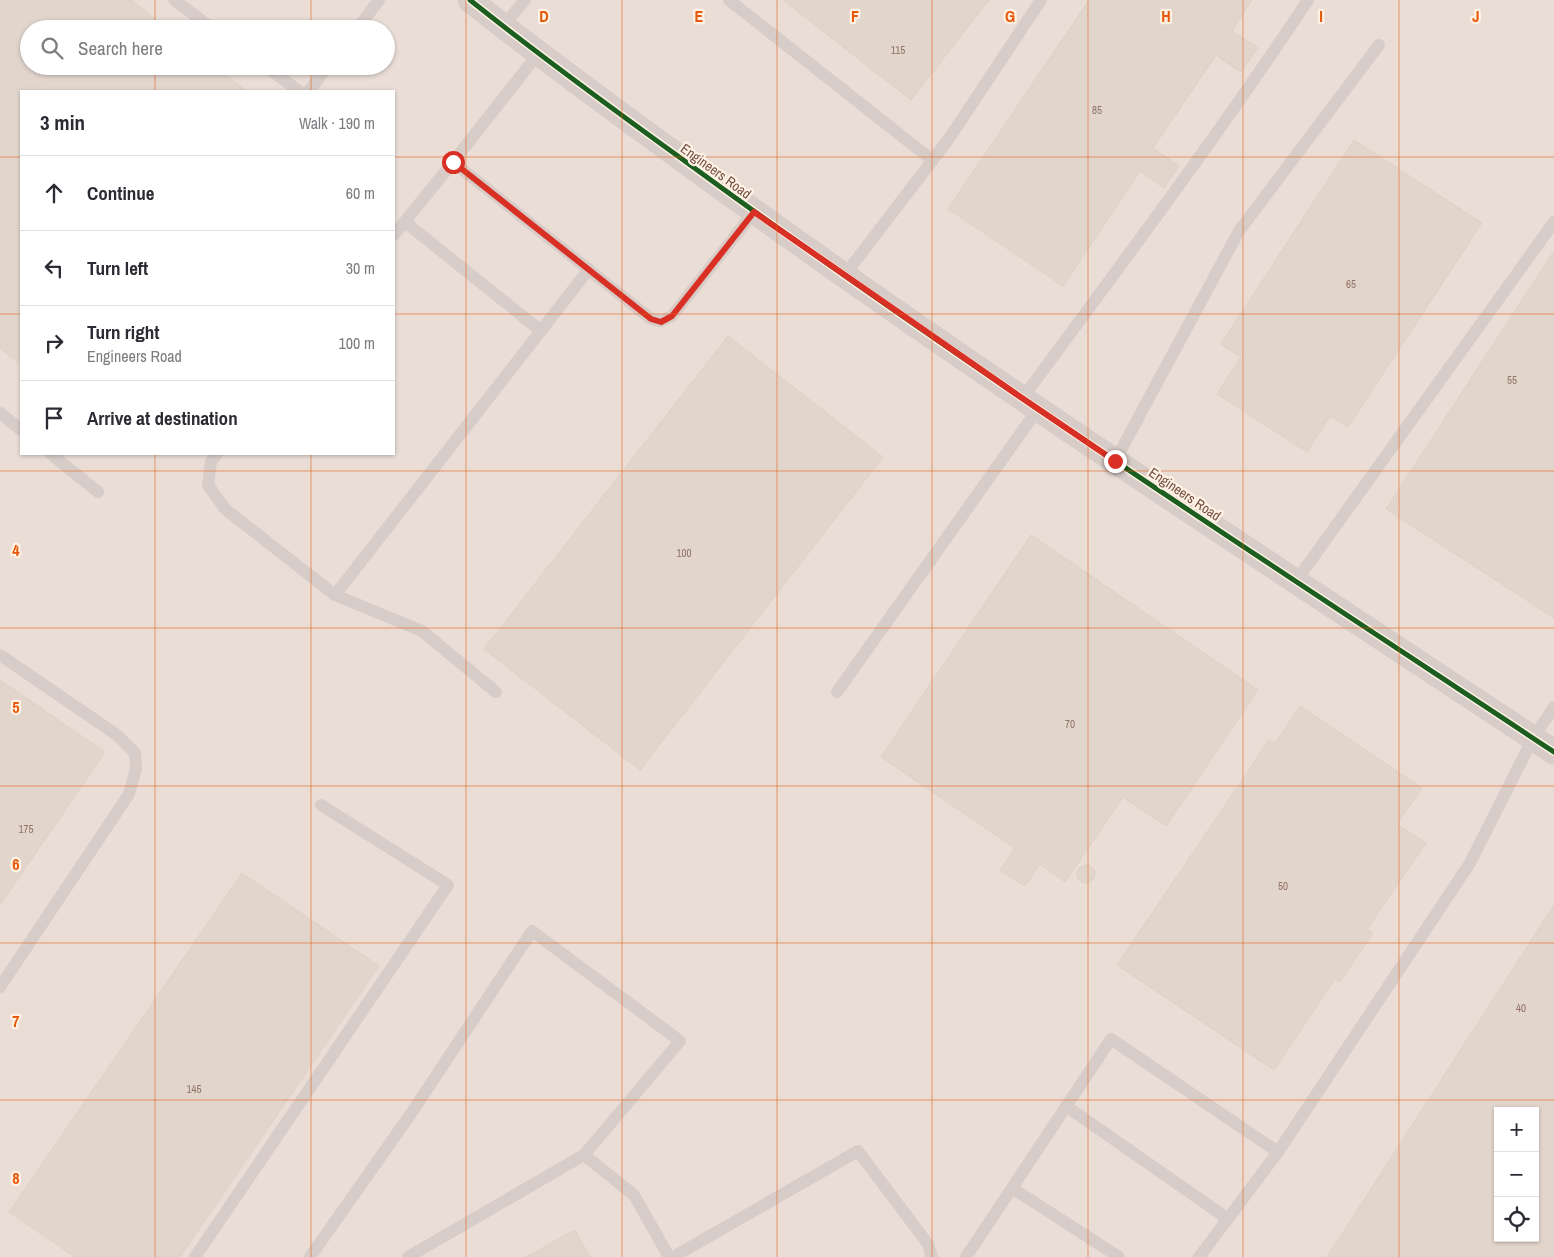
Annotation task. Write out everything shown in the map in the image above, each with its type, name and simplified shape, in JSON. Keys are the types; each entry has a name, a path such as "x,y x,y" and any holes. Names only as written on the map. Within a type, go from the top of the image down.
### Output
{"street":[{"name":"Engineers Road","path":"470,0 538,54 844,276 1115,461 1554,752"}],"lane":[{"path":"174,0 201,20"},
{"path":"364,20 379,0"},
{"path":"503,26 525,0"},
{"path":"729,0 932,160"},
{"path":"844,276 948,140 1041,0"},
{"path":"837,692 1145,233 1278,46 1308,0"},
{"path":"1115,461 1239,231 1379,45"},
{"path":"395,234 538,54"},
{"path":"277,75 298,90"},
{"path":"310,90 321,75"},
{"path":"453,162 651,319 661,322 672,316 754,212"},
{"path":"405,222 541,331"},
{"path":"1296,581 1554,222"},
{"path":"336,595 589,269"},
{"path":"0,413 20,429"},
{"path":"52,455 98,492"},
{"path":"215,455 211,461 208,485 225,509 336,595 422,631 496,692"},
{"path":"0,655 117,735 135,754 136,769 129,794 0,987"},
{"path":"1200,1257 1278,1152 1470,863 1533,738 1554,707"},
{"path":"195,1257 448,884 321,805"},
{"path":"310,1257 410,1115 532,931 680,1041 584,1155 408,1257"},
{"path":"966,1257 1111,1039 1278,1152"},
{"path":"1066,1106 1228,1219"},
{"path":"584,1155 634,1195 671,1257 858,1151 928,1244 932,1257"},
{"path":"1012,1188 1119,1257"}],"shaded area":[{"path":"0,0 1554,0 1554,1257 0,1257"}],"building":[{"path":"0,0 131,0 157,20 20,20 20,75 227,75 246,90 20,90 20,364 0,348"},
{"path":"783,0 989,0 911,100"},
{"path":"1089,0 1252,0 1232,31 1258,48 1241,72 1216,55 1153,148 1179,166 1164,188 1140,171 1063,286 948,209"},
{"path":"1354,140 1482,223 1348,427 1330,416 1307,452 1217,394 1241,357 1221,344"},
{"path":"1554,251 1554,618 1386,509"},
{"path":"728,336 883,457 640,770 484,649"},
{"path":"1031,535 1258,690 1166,826 1123,797 1065,882 1040,864 1025,886 1000,870 1015,848 881,757"},
{"path":"0,680 105,752 0,905"},
{"path":"1300,706 1422,788 1397,824 1426,843 1367,929 1373,933 1340,982 1335,979 1274,1070 1117,965 1269,740 1275,744"},
{"path":"1086,865 1092,868 1095,874 1092,880 1086,883 1080,880 1077,874 1080,868"},
{"path":"242,873 379,966 180,1257 75,1257 9,1212"},
{"path":"1554,905 1554,1257 1327,1257"},
{"path":"575,1230 590,1257 526,1257"}],"cycle path":[{"path":"470,0 628,120 789,236 1005,387 1554,752"}],"route":[{"path":"453,162 651,319 661,322 672,316 754,212 844,276 1115,461"}]}
